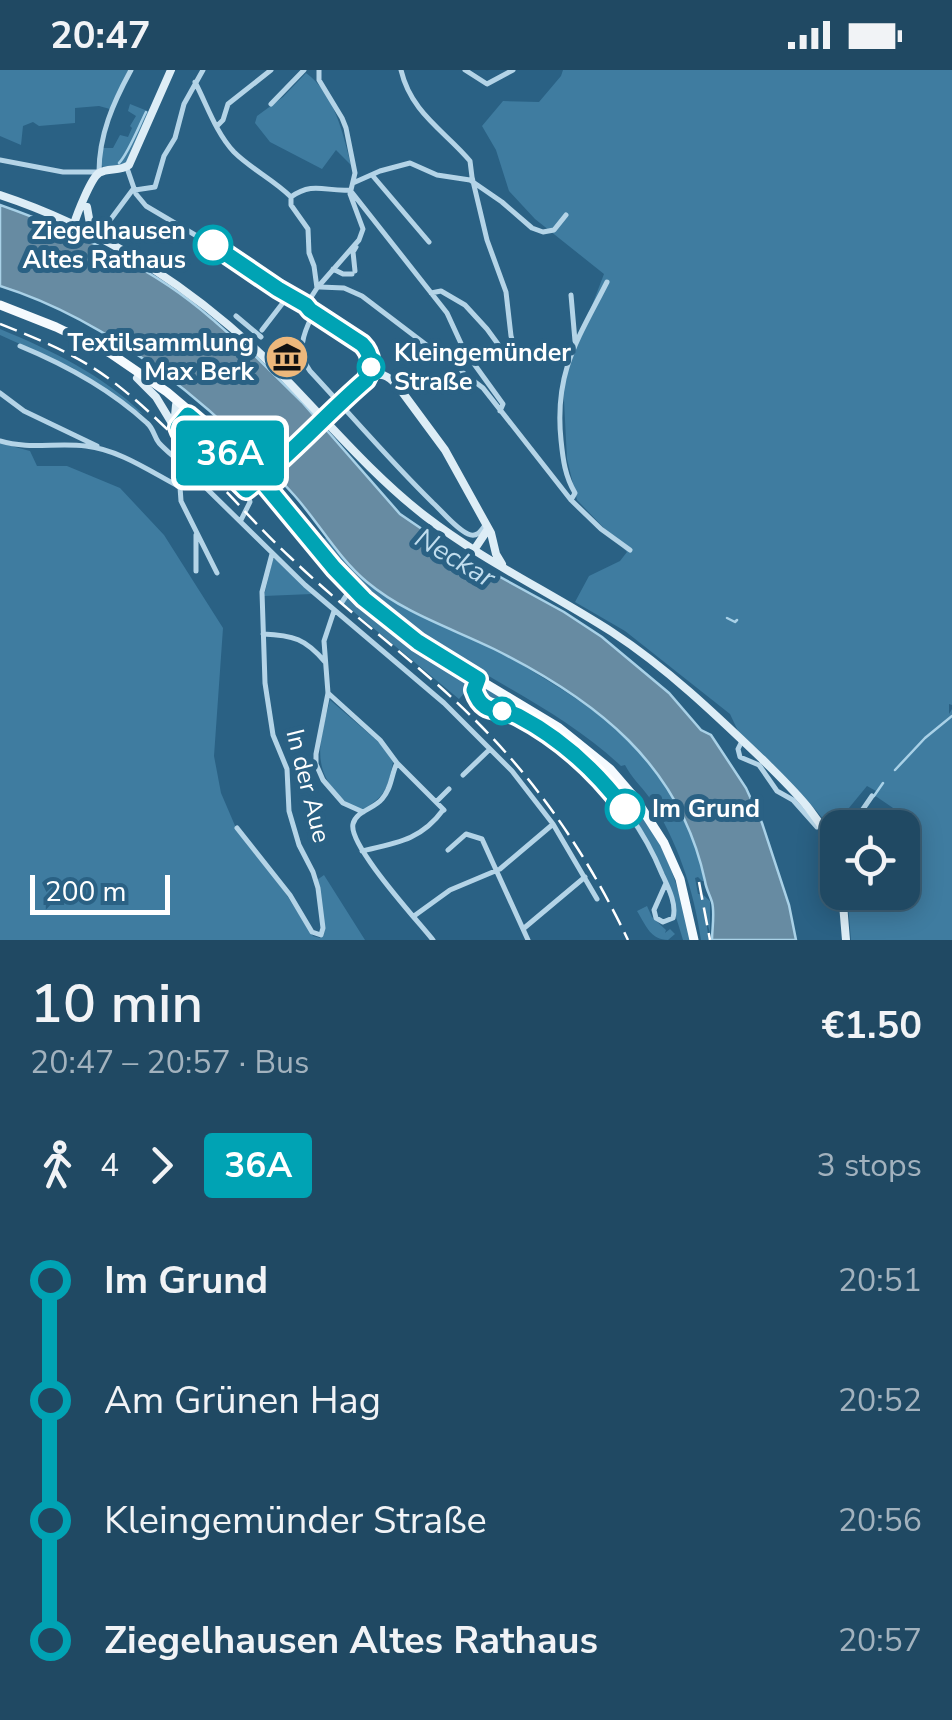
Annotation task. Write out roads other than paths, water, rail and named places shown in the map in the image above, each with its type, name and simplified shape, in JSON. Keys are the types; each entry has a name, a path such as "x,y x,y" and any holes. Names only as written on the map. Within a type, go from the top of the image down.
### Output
{"main road":[{"path":"74,224 99,172 126,168 171,70"},
{"path":"74,224 87,207 99,172"},
{"path":"0,195 100,234"},
{"path":"87,207 90,224 100,234 239,334 394,490 476,551 615,634 663,669 742,741 820,822"},
{"path":"0,305 110,353 177,403 229,443 352,587 408,635 558,727 599,759 624,783 653,823 672,860 694,940"},
{"path":"81,339 177,403 252,469"},
{"path":"137,378 156,397 168,420 203,456 246,490 366,380 381,374 397,385 445,450 487,526 504,568"},
{"path":"168,420 168,413 177,403"},
{"path":"177,403 179,429"},
{"path":"179,429 188,415"},
{"path":"476,551 487,526"},
{"path":"476,551 486,550 492,541"},
{"path":"844,910 846,940"}],"street":[{"path":"0,160 62,172 99,172 103,134 131,70"},
{"path":"100,234 134,190 154,187 164,156 175,138 184,104 203,70"},
{"path":"216,126 223,121 228,104 271,70"},
{"path":"271,104 304,70"},
{"path":"319,70 318,80 344,124 355,171 352,186 363,228 354,252 353,272 343,274 334,269"},
{"path":"401,70 407,88 433,125 469,159 487,240 506,292 516,362 510,361 465,305 440,290 432,293"},
{"path":"465,70 488,84 514,70"},
{"path":"195,82 216,126 236,154 291,197"},
{"path":"291,197 309,187 338,191 408,162 437,175 473,182 540,232 554,230 566,215"},
{"path":"126,168 144,205 205,240 285,299 306,305 368,350 381,374"},
{"path":"372,174 428,242"},
{"path":"352,186 450,317 464,350 503,404 500,410"},
{"path":"291,197 290,204 308,229 319,287"},
{"path":"306,305 358,240"},
{"path":"571,500 575,493 564,466 559,400 566,366 607,282"},
{"path":"319,287 344,288 362,296 470,377 486,391 571,500 630,550"},
{"path":"570,295 575,344"},
{"path":"236,316 261,334 285,299"},
{"path":"313,313 302,345 302,356 310,371 442,512 470,535 487,526"},
{"path":"239,334 246,325"},
{"path":"278,363 289,350 302,345"},
{"path":"20,346 73,371 116,399 150,426 158,441 196,484"},
{"path":"366,380 371,368 368,350"},
{"path":"286,370 302,356"},
{"path":"0,390 24,410 180,488 204,486 272,552 444,704 521,780 553,824 597,900"},
{"path":"0,441 22,447 99,448"},
{"path":"180,488 180,498 216,573"},
{"path":"240,520 250,502 246,490"},
{"path":"196,532 196,571"},
{"name":"In der Aue","path":"237,828 290,895 310,930 320,936 323,928 318,888 294,830 288,806 287,769 273,734 265,683 262,592 272,552"},
{"path":"352,587 324,642 328,693 316,764 334,794 351,809 363,812"},
{"path":"263,634 296,637 326,664"},
{"path":"478,679 474,690 482,705 516,715 554,739 609,789 641,832 666,883 675,911 673,918 663,922 656,918 654,910 666,883"},
{"path":"328,693 380,740 444,811 409,840 362,852"},
{"path":"463,776 490,749"},
{"path":"397,763 381,802 356,816 353,835 362,852 433,940"},
{"path":"436,802 449,789"},
{"path":"862,810 872,796"},
{"path":"414,916 450,890 497,870 553,824"},
{"path":"448,850 466,834 480,837 528,940"},
{"path":"523,929 584,876"}],"water":[{"name":"Neckar","path":"0,205 108,251 180,294 242,343 302,402 400,514 460,555 602,637 669,693 701,730 711,735 746,788 789,905 796,940 712,940 713,906 693,840 676,803 628,740 599,714 531,669 381,593 347,562 264,462 197,400 82,321 0,286"}],"waterway":[{"path":"119,163 146,112"},
{"path":"727,618 737,620"},
{"path":"895,770 952,716"},
{"path":"874,796 883,783"}],"railway":[{"path":"0,324 83,362 133,398 291,558 473,718 519,768 560,822 628,940"},
{"path":"699,882 710,940"}],"place":[{"name":"Ziegelhausen Altes Rathaus","path":"213,245"},
{"name":"Textilsammlung Max Berk","path":"287,357"},
{"name":"Kleingemünder Straße","path":"371,367"},
{"name":"Im Grund","path":"625,809"}]}
